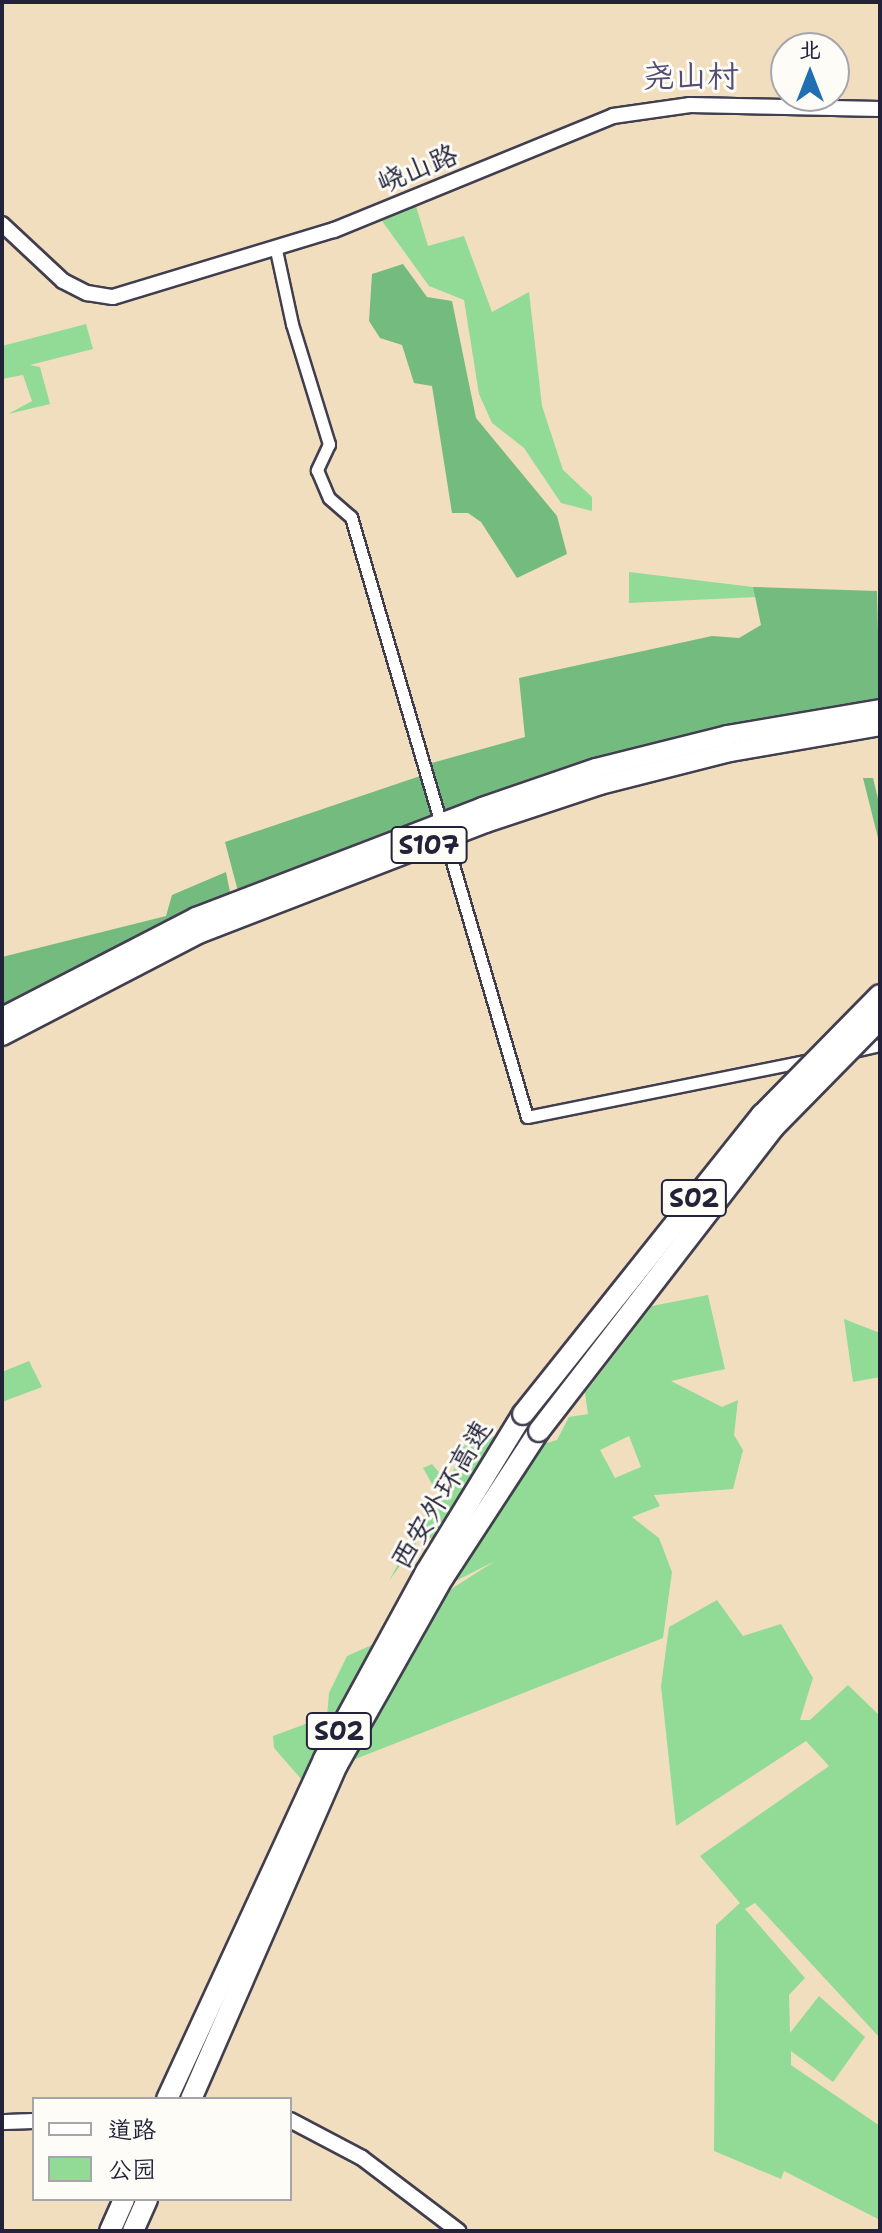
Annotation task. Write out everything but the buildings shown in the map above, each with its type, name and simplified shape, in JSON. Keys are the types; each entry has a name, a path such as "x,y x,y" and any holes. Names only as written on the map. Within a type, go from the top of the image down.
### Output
{"highway":[{"name":"S107","path":"2,1036 201,933 596,768 727,735 880,709"},
{"name":"S107","path":"2,1017 196,917 442,831 600,785 730,752 880,726"},
{"name":"西安外环高速","path":"168,2097 324,1759 426,1572 523,1414 762,1115 880,995"},
{"name":"西安外环高速","path":"192,2097 337,1765 443,1578 539,1431 773,1128 880,1019"},
{"path":"110,2231 123,2201"},
{"path":"133,2231 146,2201"}],"street":[{"name":"峣山路","path":"2,224 63,281 87,293 113,297 276,250 613,116 690,105 880,109"},
{"path":"276,250 292,324 329,444 317,470 329,498 351,517 527,1117 880,1045"},
{"path":"2,2122 32,2121"},
{"path":"292,2121 362,2158 458,2231"}],"green space":[{"path":"416,206 428,246 464,236 492,312 529,292 542,406 563,470 592,497 592,511 561,503 524,448 492,423 479,394 464,300 429,286 382,221"},
{"path":"403,264 427,297 452,301 476,418 557,516 567,554 517,578 481,522 468,513 452,513 432,386 414,383 402,345 380,338 369,321 372,274"},
{"path":"86,324 93,349 30,365 40,367 50,404 8,414 32,401 23,375 2,379 2,346"},
{"path":"629,572 753,587 757,597 629,603"},
{"path":"753,587 877,591 880,712 448,817 428,764 525,737 519,678 712,636 739,638 761,625"},
{"path":"426,774 439,821 240,899 225,842"},
{"path":"863,778 873,778 880,807 880,846"},
{"path":"226,872 232,902 2,1017 2,957 166,916 172,895"},
{"path":"708,1295 725,1369 671,1381 722,1407 738,1400 734,1435 743,1450 733,1489 654,1495 660,1506 632,1517 659,1538 672,1572 663,1638 302,1780 274,1748 273,1736 327,1716 329,1693 347,1656 372,1645 400,1660 434,1600 495,1561 440,1589 459,1554 423,1534 389,1581 425,1514 441,1500 423,1468 432,1464 448,1483 457,1461 451,1450 523,1427 547,1443 557,1440 569,1417 588,1414 585,1393 652,1306","holes":["629,1436 641,1467 615,1478 600,1450"]},
{"path":"844,1319 880,1333 880,1377 853,1382"},
{"path":"29,1361 42,1387 2,1402 2,1372"},
{"path":"717,1600 743,1636 781,1624 813,1678 800,1720 810,1720 848,1685 880,1716 880,2038 755,1903 745,1909 805,1978 789,1995 790,2033 819,1996 865,2037 833,2082 791,2051 791,2065 880,2126 880,2220 784,2171 781,2179 714,2151 716,1925 740,1903 700,1856 829,1766 806,1741 676,1826 661,1686 669,1627"}],"district":[{"name":"尧山村","path":"691,76"}]}
